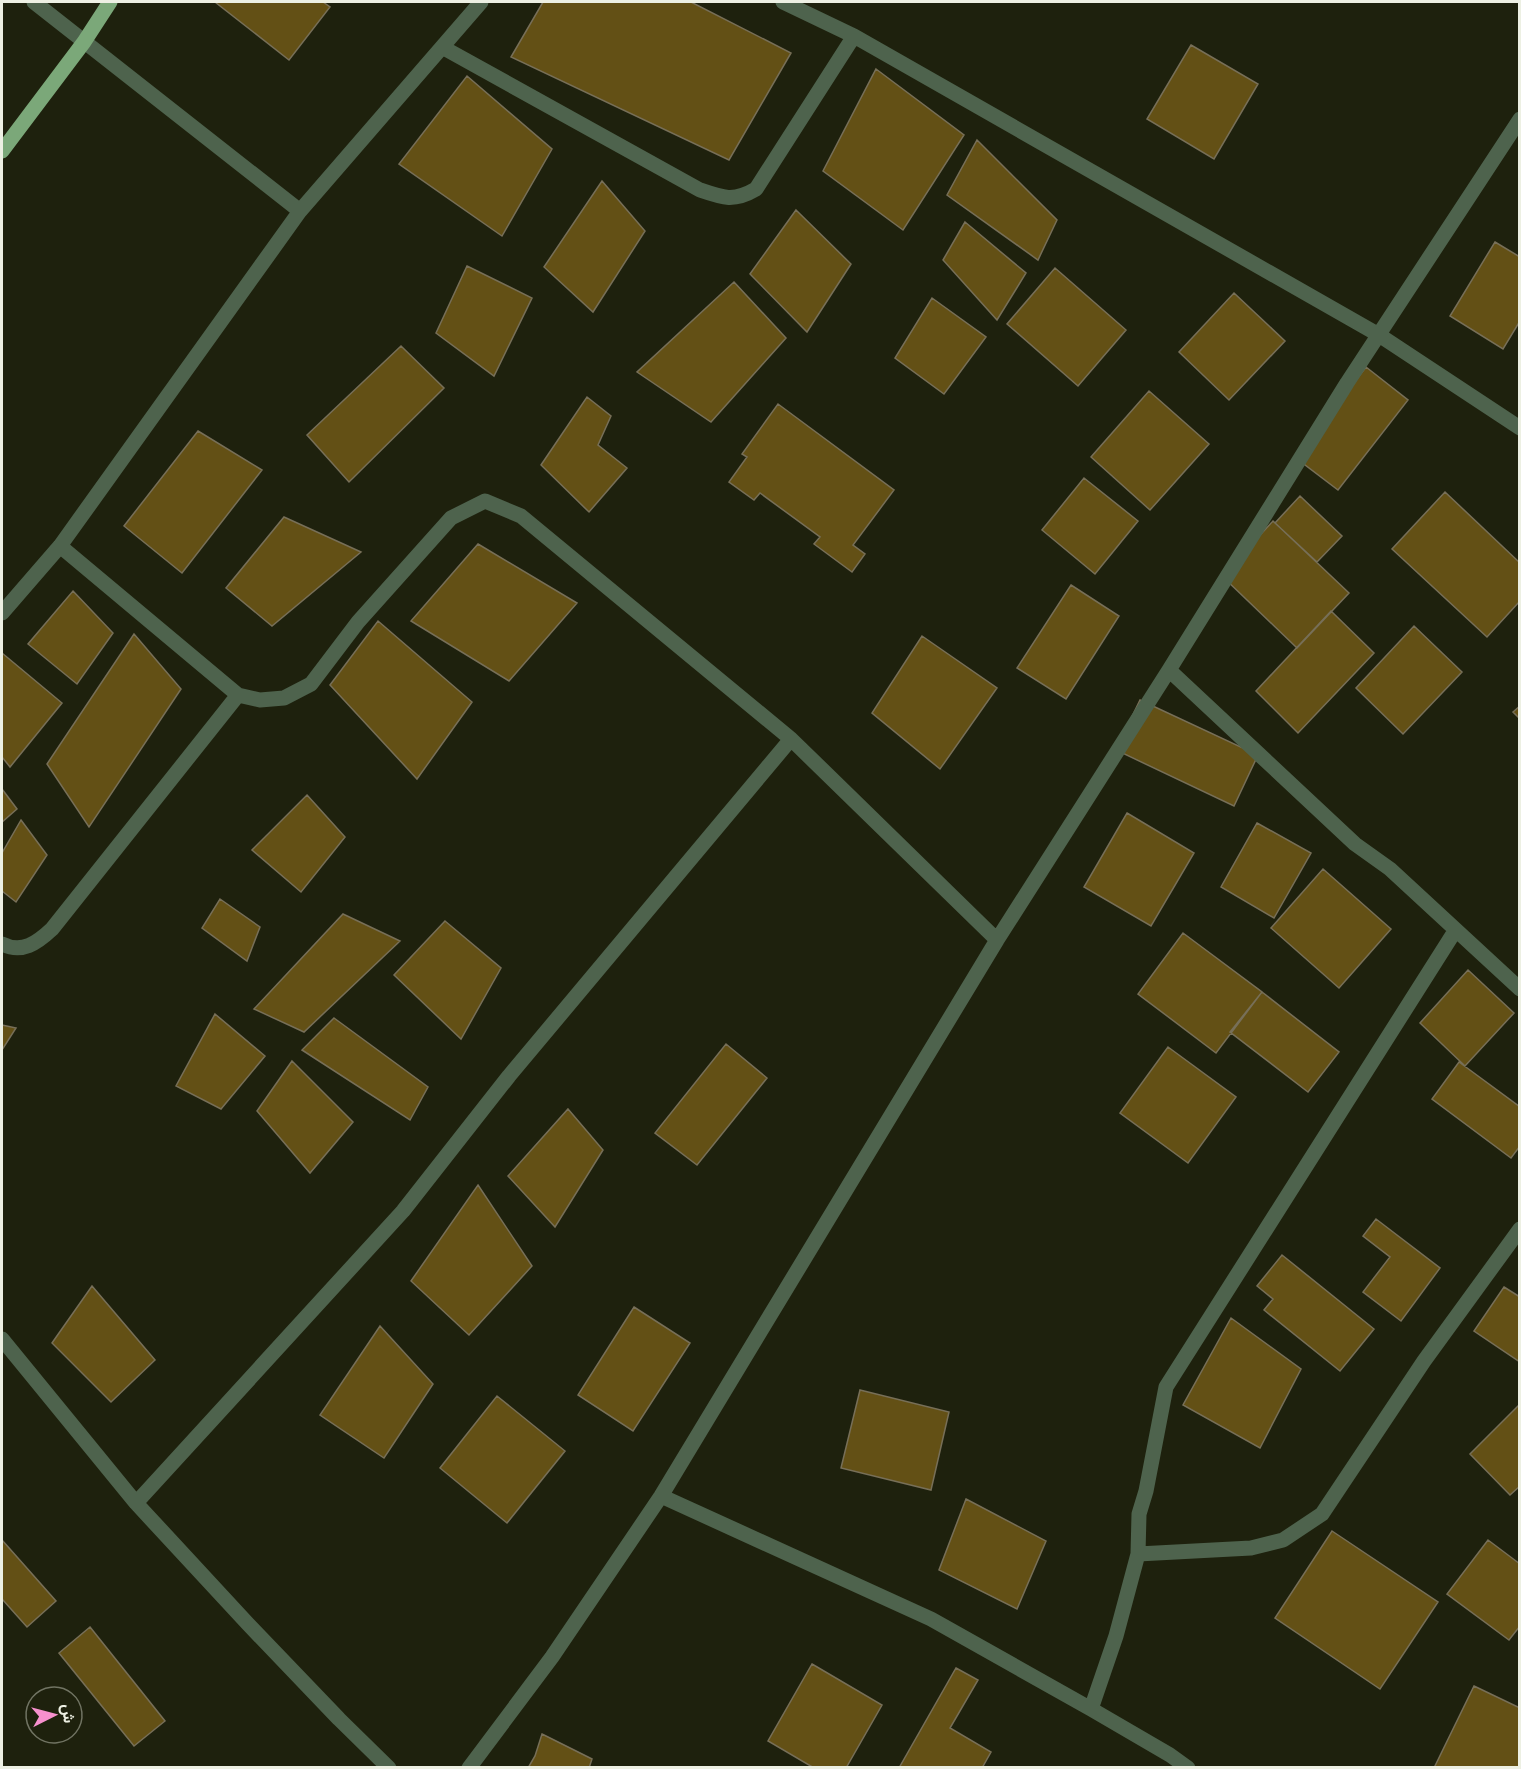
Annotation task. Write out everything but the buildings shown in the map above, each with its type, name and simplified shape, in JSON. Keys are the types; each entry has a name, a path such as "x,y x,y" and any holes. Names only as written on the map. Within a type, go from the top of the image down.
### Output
{"main road":[{"path":"2,151 84,42 110,2"}],"street":[{"path":"34,2 300,211"},
{"path":"2,613 60,546 300,211 481,2"},
{"path":"783,2 854,36 1379,335 1520,428"},
{"path":"442,47 700,190 733,199 756,189 854,36"},
{"path":"469,1767 552,1657 661,1496 997,940 1169,670 1347,383 1520,119"},
{"path":"60,546 238,695 260,700 284,698 310,684 357,622 451,518 484,501 521,516 791,739 997,940"},
{"path":"1169,670 1355,844 1390,869 1520,989"},
{"path":"2,944 23,949 40,940 52,929 238,695"},
{"path":"136,1503 403,1211 509,1076 791,739"},
{"path":"1091,1709 1116,1636 1138,1554 1139,1514 1146,1491 1166,1387 1455,931"},
{"path":"1138,1554 1251,1548 1283,1540 1322,1514 1424,1361 1520,1229"},
{"path":"2,1339 136,1503 264,1642 389,1767"},
{"path":"661,1496 931,1619 1091,1709 1188,1767"}]}
